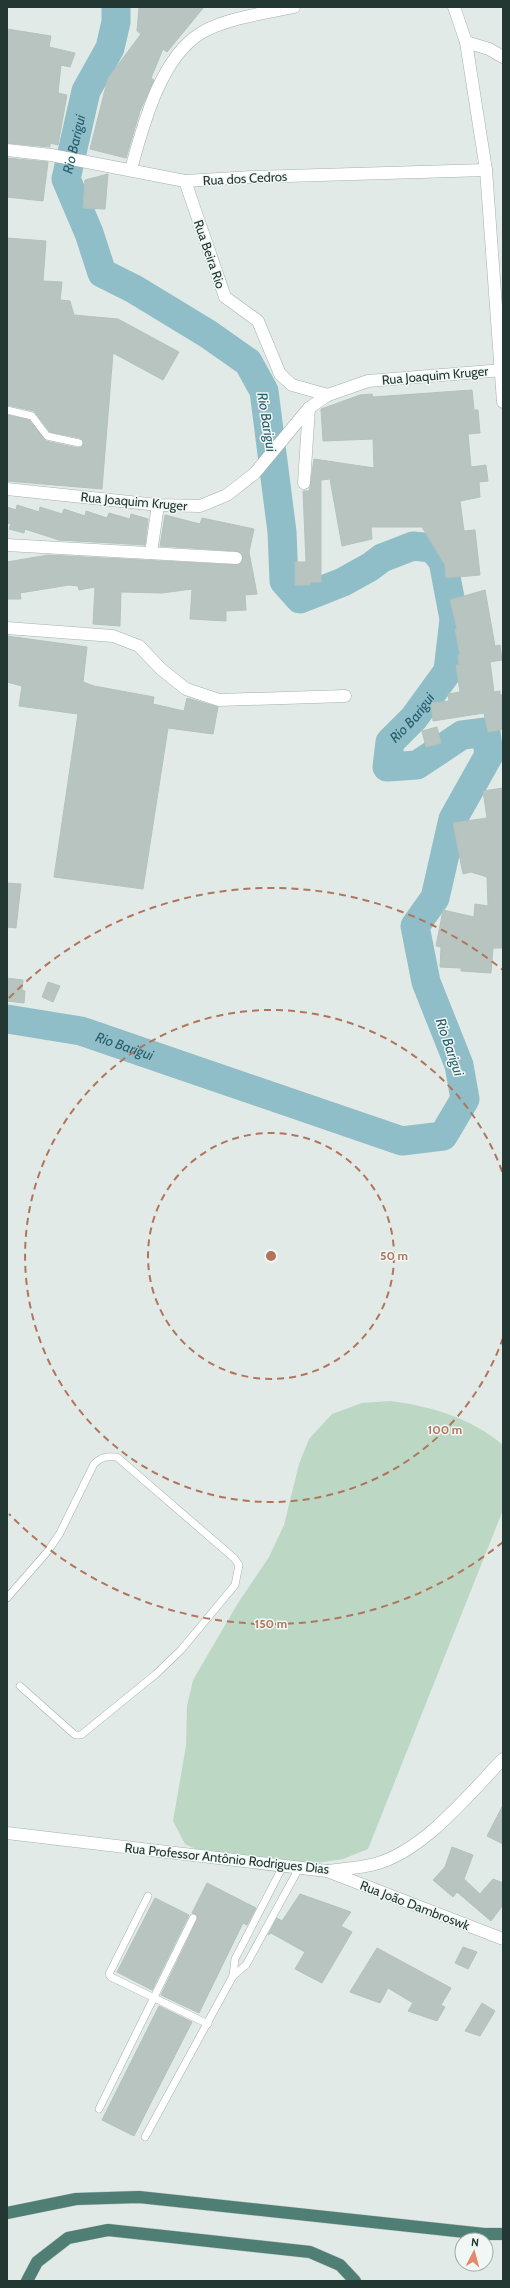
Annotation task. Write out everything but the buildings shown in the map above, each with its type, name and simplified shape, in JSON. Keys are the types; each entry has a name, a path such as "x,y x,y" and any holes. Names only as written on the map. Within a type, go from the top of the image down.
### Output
{"highway":[{"path":"7,2213 76,2199 139,2197 484,2234 503,2234"},
{"path":"27,2281 37,2262 68,2238 108,2230 310,2252 340,2265 355,2281"}],"street":[{"path":"131,169 154,98 170,66 188,42 210,29 294,7"},
{"path":"454,7 466,42 486,170 502,370 503,402"},
{"path":"466,42 489,49 503,57"},
{"name":"Rua dos Cedros","path":"7,150 51,155 86,163 131,169 185,181 252,177 486,170"},
{"name":"Rua Beira Rio","path":"185,181 225,297 258,322 280,374 292,385 328,395"},
{"name":"Rua Joaquim Kruger","path":"7,489 158,505 200,506 227,495 255,473 309,408 328,395 368,381 502,370"},
{"path":"304,483 309,408"},
{"path":"151,553 158,505"},
{"path":"9,547 236,558"},
{"path":"7,628 113,636 139,646 161,669 186,689 220,700 345,696"},
{"name":"Rua Professor Antônio Rodrigues Dias","path":"7,1833 327,1871 376,1864 409,1848 445,1818 503,1759"},
{"name":"Rua João Dambroswk","path":"327,1871 503,1939"}],"lane":[{"path":"7,410 32,416 47,436 79,443"},
{"path":"7,1598 48,1551 60,1533 94,1464 100,1458 107,1456 117,1457 234,1558 239,1565 235,1585 180,1650 156,1674 81,1735 75,1735 20,1686"},
{"path":"145,2137 233,1976 235,1959 283,1866"},
{"path":"233,1976 246,1965 299,1868"},
{"path":"148,1896 109,1974 111,1977 208,2024"},
{"path":"99,2109 193,1918"}],"green space":[{"path":"390,1401 420,1406 450,1415 478,1427 503,1445 503,1510 368,1849 343,1859 316,1863 262,1861 204,1853 185,1844 173,1821 186,1746 187,1706 193,1680 238,1603 269,1557 284,1525 299,1464 309,1439 332,1414 362,1403"}],"waterway":[{"name":"Rio Barigui","path":"7,1019 81,1031 402,1141 443,1136 465,1099 459,1065 426,982 415,926 435,898 453,819 489,755 486,732 462,735 417,765 387,767 390,742 414,718 448,671 454,619 443,561 432,548 413,546 382,558 370,567 343,582 300,599 284,581 282,532 264,391 248,362 208,334 134,289 102,273 89,233 66,179 86,91 110,48 116,22 116,7"}]}
